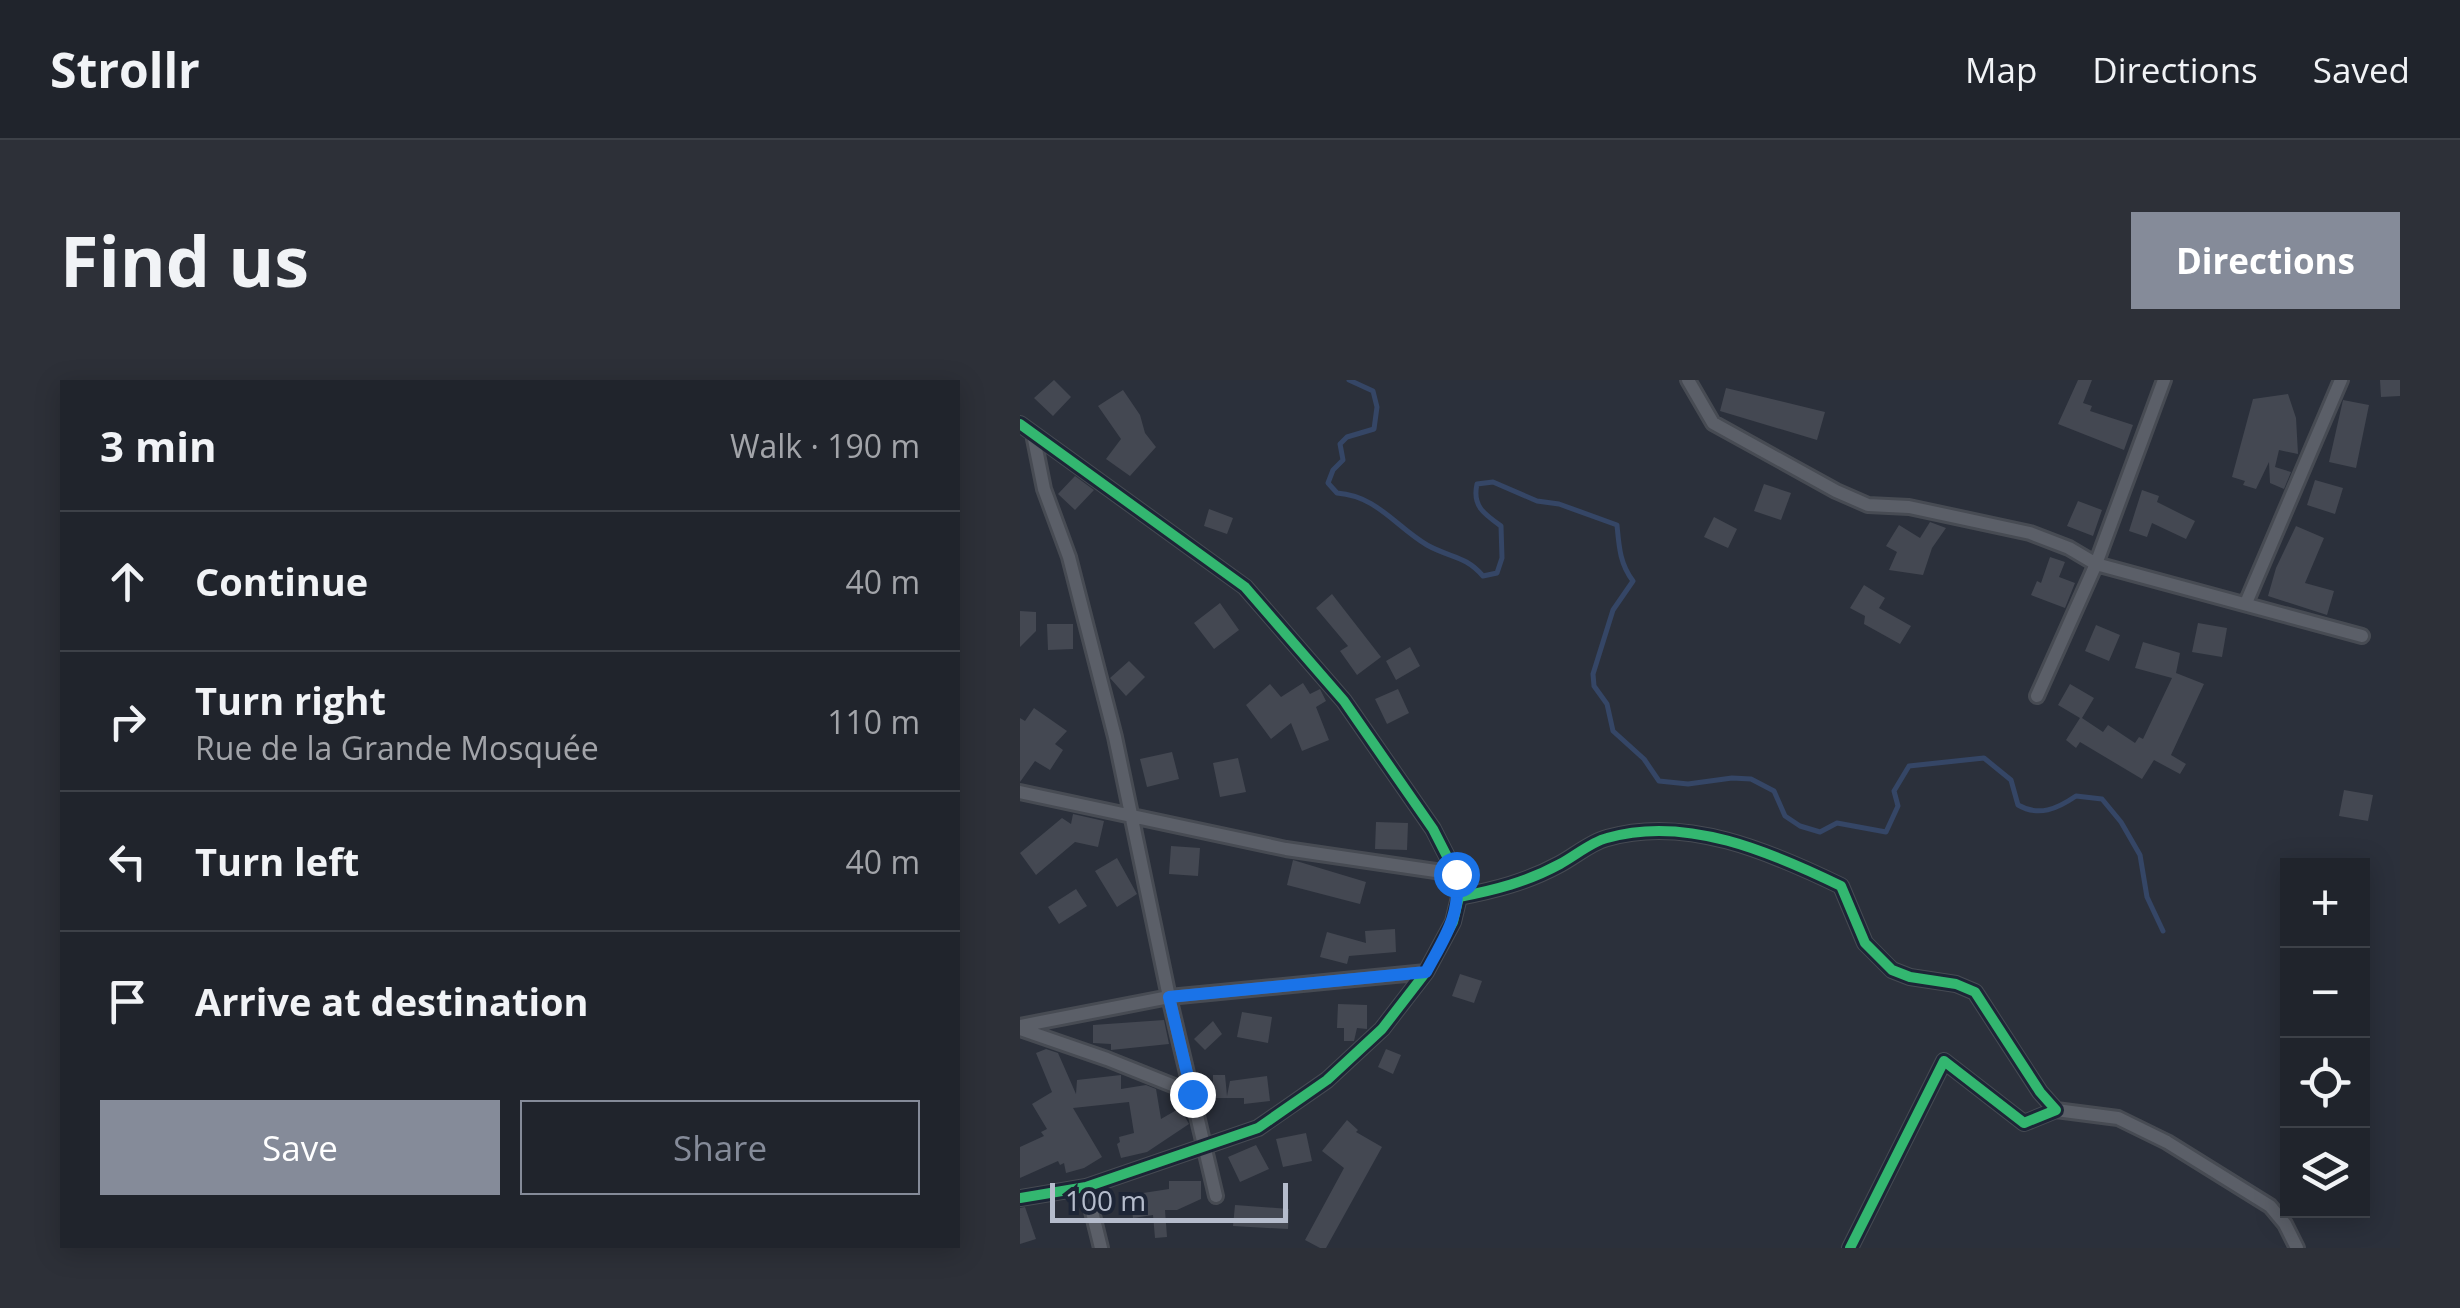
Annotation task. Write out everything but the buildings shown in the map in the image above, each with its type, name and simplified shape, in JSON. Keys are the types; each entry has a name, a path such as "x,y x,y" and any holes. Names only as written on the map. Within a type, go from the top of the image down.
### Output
{"street":[{"path":"1688,380 1713,423 1868,505 1909,507 2030,532 2096,564 2362,636"},
{"path":"2037,696 2096,564 2164,380"},
{"path":"2246,602 2340,380"},
{"path":"1020,424 1246,587 1344,701 1433,829 1456,874 1459,897 1452,922 1426,972 1382,1029 1327,1080 1258,1128 1086,1187 1020,1198"},
{"path":"1033,434 1044,489 1070,557 1133,814 1169,997 1216,1196"},
{"path":"1020,792 1286,849 1456,874"},
{"path":"1459,897 1505,889 1605,838 1654,832 1707,834 1772,856 1842,886 1865,942 1892,970 1910,978 1956,984 1974,992 2056,1110"},
{"path":"1020,1027 1169,997 1426,972"},
{"path":"1020,1027 1192,1094"},
{"path":"1850,1248 1944,1062 2024,1123 2056,1110 2118,1118 2167,1142 2270,1206 2297,1248"},
{"path":"1086,1187 1101,1248"}],"waterway":[{"path":"1349,380 1373,391 1377,407 1374,429 1347,437 1340,444 1343,460 1328,483 1337,493 1375,506 1427,545 1463,560 1483,576 1497,573 1502,558 1501,526 1478,504 1477,484 1493,482 1537,501 1559,504 1617,525 1623,562 1633,581 1613,610 1593,674 1594,686 1607,704 1613,731 1644,759 1659,781 1688,784 1751,779 1774,791 1785,816 1800,826 1820,832 1837,823 1886,832 1898,806 1894,791 1909,766 1984,758 2011,780 2018,805 2026,809 2048,810 2076,796 2102,799 2140,855 2147,897 2163,931"}],"cycle path":[{"path":"1020,424 1245,587 1344,701 1433,829 1456,874 1459,897 1453,922 1426,972 1382,1029 1327,1080 1258,1128 1086,1187 1020,1198"},
{"path":"1459,897 1535,876 1607,838 1637,832 1697,834 1757,850 1841,886 1865,943 1892,970 1975,992 2040,1092 2056,1110 2024,1123 1944,1061 1850,1248"}],"route":[{"path":"1192,1094 1169,997 1426,972 1452,922 1459,897 1456,874"}]}
